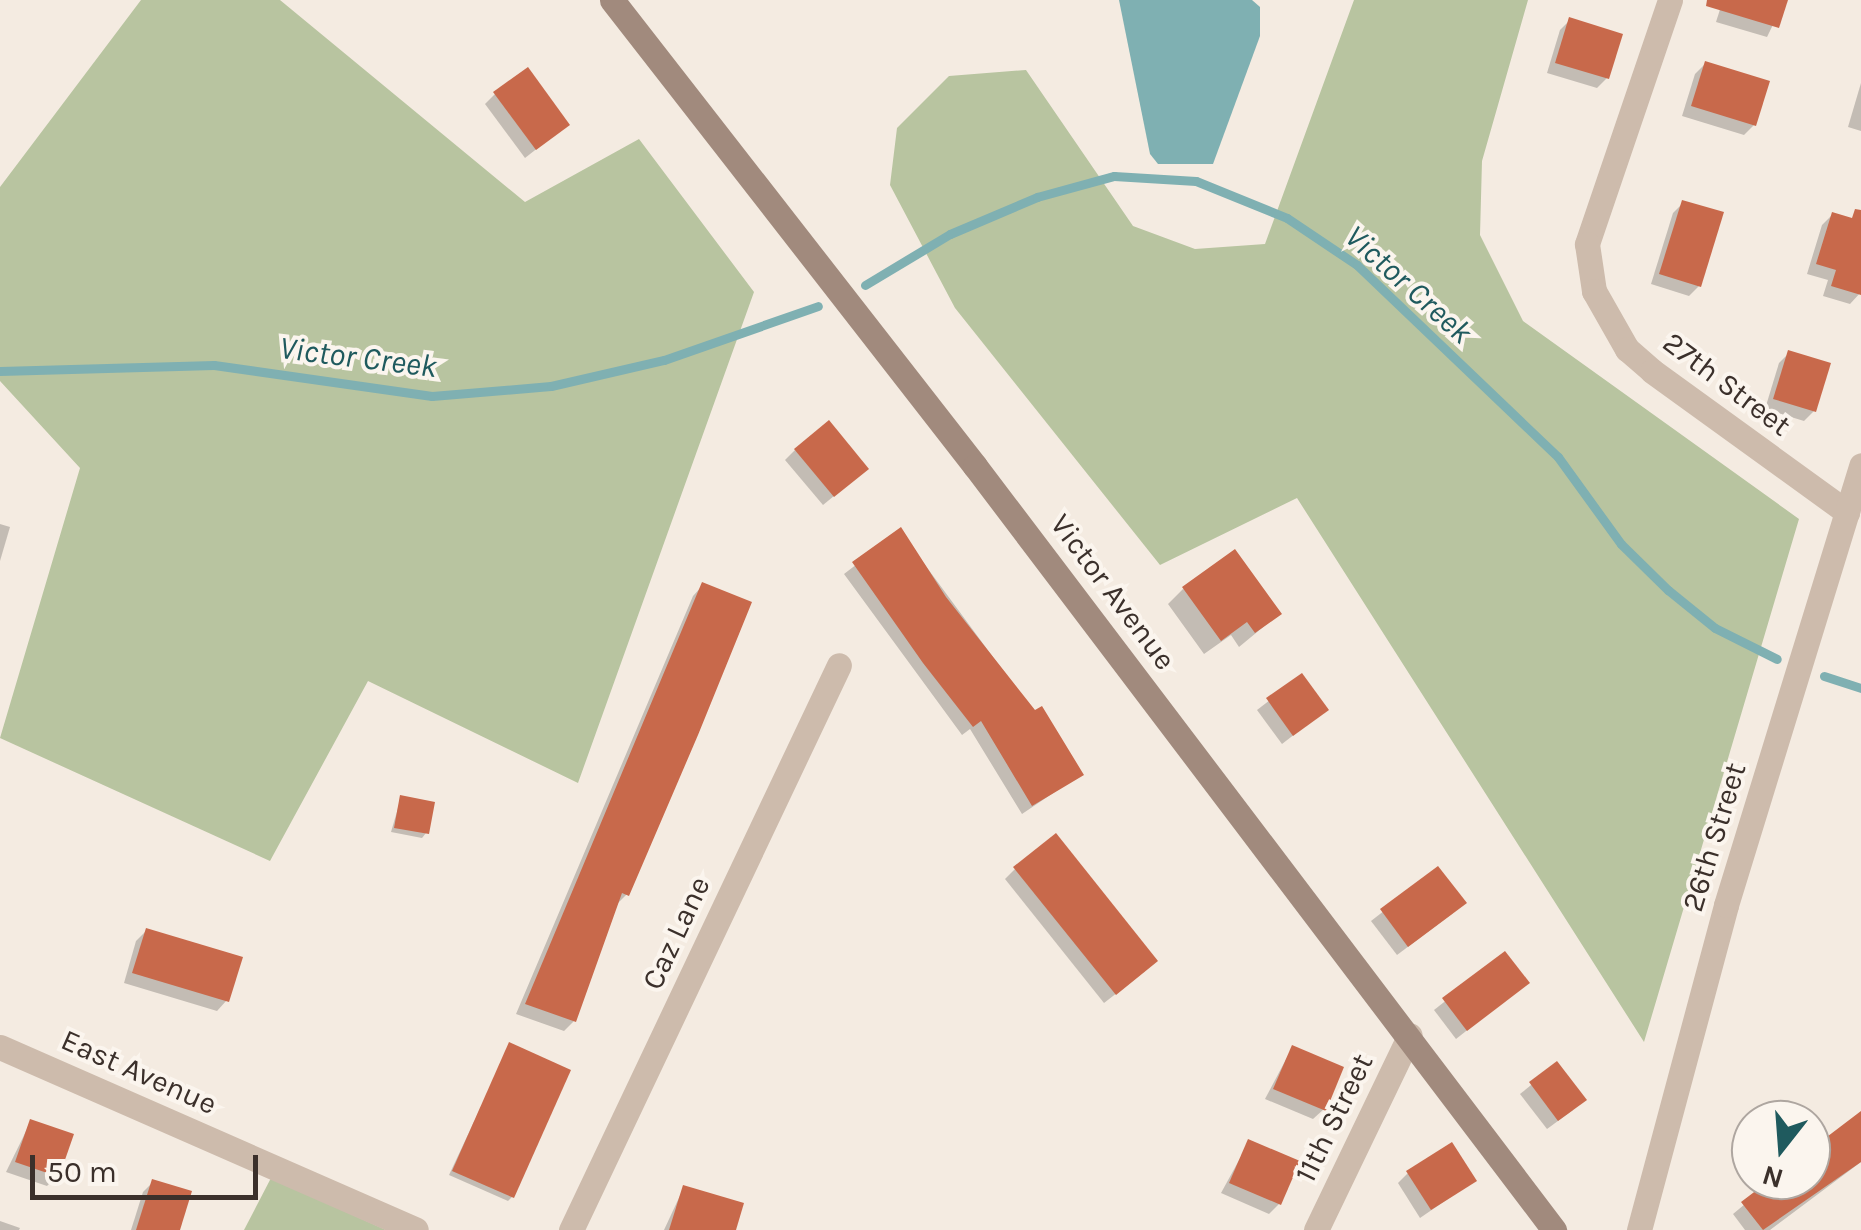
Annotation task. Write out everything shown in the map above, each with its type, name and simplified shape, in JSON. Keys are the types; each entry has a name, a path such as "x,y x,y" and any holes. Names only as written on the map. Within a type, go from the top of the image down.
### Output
{"street":[{"name":"Victor Avenue","path":"612,0 1410,1035 1554,1230"},
{"name":"27th Street","path":"1670,0 1588,244 1594,291 1627,349 1652,371 1848,512"},
{"name":"26th Street","path":"1638,1230 1726,905 1861,465"},
{"name":"Caz Lane","path":"571,1230 839,664"},
{"name":"11th Street","path":"1316,1230 1410,1035"},
{"name":"East Avenue","path":"0,1047 416,1230"}],"green space":[{"path":"141,0 280,0 525,202 639,139 754,292 578,783 368,681 270,861 0,738 80,468 0,381 0,187"},
{"path":"1354,0 1528,0 1482,161 1480,235 1523,321 1799,519 1644,1042 1297,498 1160,565 955,308 890,185 897,128 949,76 1026,70 1133,226 1195,249 1265,244"},
{"path":"271,1178 386,1230 244,1230"}],"water":[{"path":"1119,0 1252,0 1260,7 1260,36 1213,164 1158,164 1150,154"}],"building":[{"path":"1707,0 1788,0 1779,28 1706,6"},
{"path":"1569,17 1623,34 1609,79 1555,63"},
{"path":"1705,61 1770,81 1756,126 1691,106"},
{"path":"528,67 570,125 536,150 493,92"},
{"path":"1682,200 1724,212 1701,287 1659,274"},
{"path":"1855,209 1861,210 1861,295 1831,286 1836,270 1816,264 1832,212 1852,218"},
{"path":"1788,350 1831,363 1816,412 1773,399"},
{"path":"829,420 869,469 834,497 794,449"},
{"path":"901,527 946,597 1035,710 1042,706 1084,775 1032,806 981,721 973,727 852,562"},
{"path":"1235,549 1282,614 1255,633 1247,622 1221,641 1182,587"},
{"path":"702,582 752,602 629,896 622,893 576,1022 525,1004"},
{"path":"1302,673 1329,710 1293,736 1266,698"},
{"path":"400,795 435,802 429,834 394,828"},
{"path":"1056,833 1158,961 1116,995 1013,867"},
{"path":"1438,866 1467,903 1408,947 1380,909"},
{"path":"146,928 243,957 229,1002 132,973"},
{"path":"1505,951 1530,983 1467,1031 1442,998"},
{"path":"509,1042 571,1070 514,1198 452,1171"},
{"path":"1292,1045 1344,1067 1326,1111 1273,1089"},
{"path":"1557,1061 1587,1100 1558,1121 1529,1082"},
{"path":"1861,1111 1861,1162 1831,1183 1831,1134"},
{"path":"30,1119 74,1134 59,1177 15,1162"},
{"path":"1248,1139 1300,1161 1281,1205 1229,1183"},
{"path":"1452,1142 1477,1181 1431,1210 1406,1171"},
{"path":"152,1179 192,1191 180,1230 136,1230"},
{"path":"683,1185 744,1203 736,1230 669,1230"},
{"path":"1744,1200 1806,1200 1763,1230 1741,1202"}],"waterway":[{"name":"Victor Creek","path":"865,285 950,234 1037,197 1114,176 1196,181 1287,218 1357,265 1558,457 1621,544 1668,590 1715,628 1777,659"},
{"name":"Victor Creek","path":"0,371 214,365 432,396 551,386 664,360 818,306"},
{"name":"Victor Creek","path":"1824,676 1861,688"}]}
